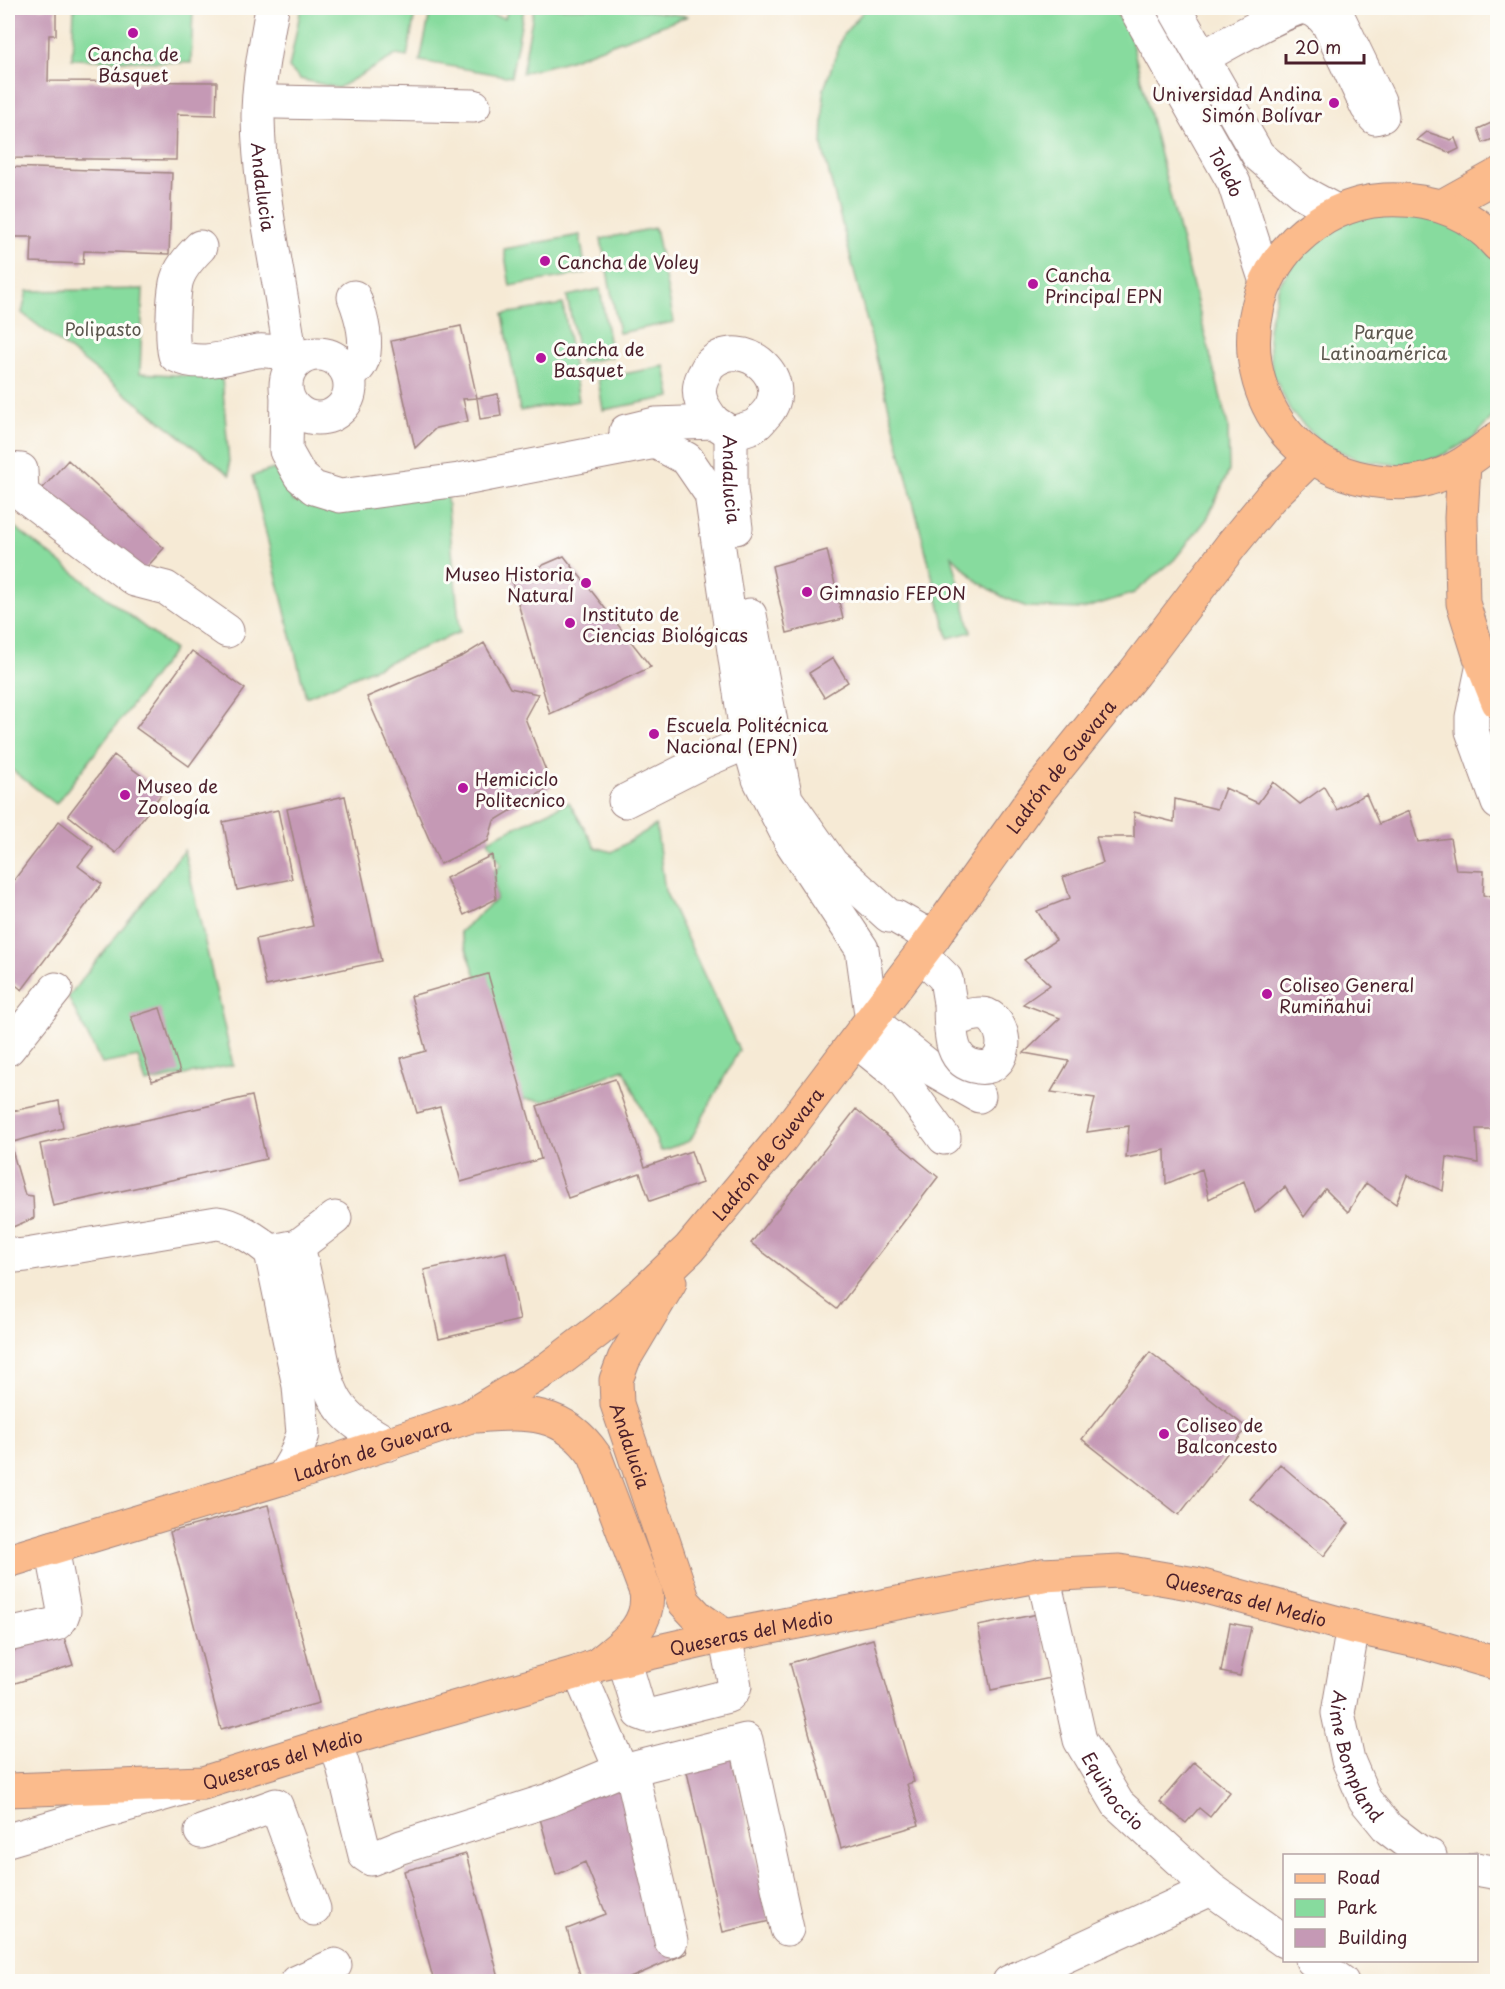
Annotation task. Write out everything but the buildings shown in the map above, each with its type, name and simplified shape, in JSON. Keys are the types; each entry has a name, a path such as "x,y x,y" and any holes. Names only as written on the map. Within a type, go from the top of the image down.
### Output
{"main road":[{"path":"1442,206 1497,175"},
{"path":"1497,244 1488,233 1442,206 1406,199 1371,201 1336,212 1308,229 1284,253 1266,282 1254,320 1254,359 1263,396 1283,430 1312,457 1347,476 1387,483 1427,480 1464,465 1497,438"},
{"name":"Ladrón de Guevara","path":"8,1561 283,1478 468,1417 510,1393 575,1350 645,1291 689,1249 780,1140 927,946 1034,797 1134,673 1233,543 1270,498 1312,457"},
{"path":"1464,465 1461,518 1463,603 1492,684"},
{"name":"Andalucia","path":"689,1249 624,1359 616,1380 616,1397 622,1423 684,1602 699,1618 725,1635"},
{"name":"Andalucia","path":"468,1417 512,1413 551,1418 572,1430 596,1456 647,1600 645,1616 641,1624 627,1641 600,1666"},
{"name":"Queseras del Medio","path":"8,1790 203,1783 334,1742 600,1666 725,1635 1043,1575 1119,1571 1194,1584 1353,1627 1425,1642 1497,1664"},
{"path":"1425,1642 1497,1652"}],"street":[{"name":"Andalucia","path":"272,8 262,68 258,116 262,178 300,357"},
{"name":"Andalucia","path":"289,8 276,74 275,129 278,176 292,270 310,331 300,357"},
{"name":"Toledo","path":"1135,8 1233,183 1266,282"},
{"name":"Toledo","path":"1174,8 1258,155 1301,192 1336,212"},
{"path":"1199,51 1266,8"},
{"path":"1199,51 1288,12 1304,8 1311,9 1319,13 1328,24 1367,107 1375,118 1382,116 1379,101 1334,8"},
{"path":"276,102 474,106"},
{"path":"200,247 184,265 176,282 173,333 175,355 183,359 216,361 260,351 300,357 325,355 344,366 349,376 348,398 342,408 333,415 311,418 294,405 286,385 288,374 300,357"},
{"path":"349,376 363,358 364,335 361,315 354,297"},
{"name":"Andalucia","path":"294,405 303,447 319,471 349,482 457,469 656,424 723,428 761,737 759,779 791,842 862,949 864,1031"},
{"name":"Andalucia","path":"294,405 286,451 300,476 314,488 340,496 459,480 655,442 687,459 711,494 761,737 786,799 832,864 889,916 896,917 927,946 946,979 955,1011 913,1064"},
{"path":"8,469 21,471 22,494 135,580 166,588 227,632"},
{"path":"1492,684 1472,717 1472,731 1497,803"},
{"path":"625,801 704,760 761,737"},
{"path":"8,1049 56,988"},
{"path":"864,1031 913,1064 979,1096"},
{"path":"864,1031 944,1138"},
{"path":"285,1249 335,1218"},
{"path":"8,1252 15,1256 26,1256 217,1223 285,1249"},
{"path":"285,1249 323,1364 340,1407 368,1432 389,1444"},
{"path":"283,1478 294,1459 303,1434 285,1249"},
{"path":"300,1404 334,1395"},
{"path":"8,1635 56,1624 61,1619 64,1611 52,1548"},
{"name":"Equinoccio","path":"1043,1575 1080,1740 1118,1804 1211,1889 1283,1940"},
{"name":"Aime Bompland","path":"1353,1627 1338,1713 1348,1760 1365,1800 1388,1828 1425,1854"},
{"path":"600,1666 640,1713 648,1716 728,1696 733,1691 735,1686 725,1635"},
{"path":"600,1666 671,1941"},
{"path":"334,1742 343,1766 364,1855 371,1859 401,1847 549,1800 626,1770 747,1740 787,1929"},
{"path":"260,1765 314,1909"},
{"path":"8,1840 203,1783"},
{"path":"201,1832 276,1805"},
{"path":"1478,1869 1497,1873"},
{"path":"1009,1982 1211,1889"},
{"path":"1315,1962 1342,1982"},
{"path":"297,1982 335,1965"}],"green space":[{"name":"Cancha de Básquet","path":"74,8 193,8 191,63 72,59"},
{"path":"301,8 416,8 407,57 396,55 338,88 300,79 289,68"},
{"path":"431,8 456,8 505,18 508,8 524,9 511,77 420,61"},
{"path":"534,8 627,8 688,16 567,61 522,73"},
{"name":"Cancha Principal EPN","path":"866,8 1111,8 1128,27 1228,426 1229,471 1207,519 1174,560 1134,593 1083,609 1027,607 1003,597 977,581 952,556 971,632 948,638 822,146 824,89 843,35"},
{"name":"Parque Latinoamérica","path":"1383,210 1427,213 1467,231 1497,261 1497,412 1473,439 1437,458 1398,465 1359,460 1322,443 1291,412 1272,372 1268,328 1279,285 1304,248 1340,222"},
{"name":"Cancha de Basquet","path":"655,228 674,322 619,333 601,239"},
{"name":"Cancha de Voley","path":"580,235 586,273 510,286 504,249"},
{"name":"Polipasto","path":"143,289 140,373 222,378 230,475 22,313 27,291"},
{"name":"Cancha de Voley","path":"600,289 612,357 580,363 567,296"},
{"name":"Cancha de Basquet","path":"563,304 579,401 520,411 503,314"},
{"path":"665,366 671,397 603,410 598,379"},
{"path":"274,469 294,502 445,478 460,632 306,697 252,476"},
{"path":"8,522 174,650 56,804 8,767"},
{"path":"569,802 595,847 612,852 656,825 665,891 739,1050 690,1141 661,1151 624,1069 544,1101 521,1099 460,932 496,899 494,871 501,865 488,840"},
{"path":"184,850 233,1065 146,1083 138,1057 102,1064 68,997"}],"place":[{"name":"Cancha de Básquet","path":"133,33"},
{"name":"Universidad Andina Simón Bolívar","path":"1334,103"},
{"name":"Cancha de Voley","path":"545,261"},
{"name":"Cancha Principal EPN","path":"1033,284"},
{"name":"Cancha de Basquet","path":"541,358"},
{"name":"Museo Historia Natural","path":"586,583"},
{"name":"Gimnasio FEPON","path":"807,592"},
{"name":"Instituto de Ciencias Biológicas","path":"570,623"},
{"name":"Escuela Politécnica Nacional (EPN)","path":"654,734"},
{"name":"Hemiciclo Politecnico","path":"463,788"},
{"name":"Museo de Zoología","path":"125,795"},
{"name":"Coliseo General Rumiñahui","path":"1267,994"},
{"name":"Coliseo de Balconcesto","path":"1164,1434"}]}
